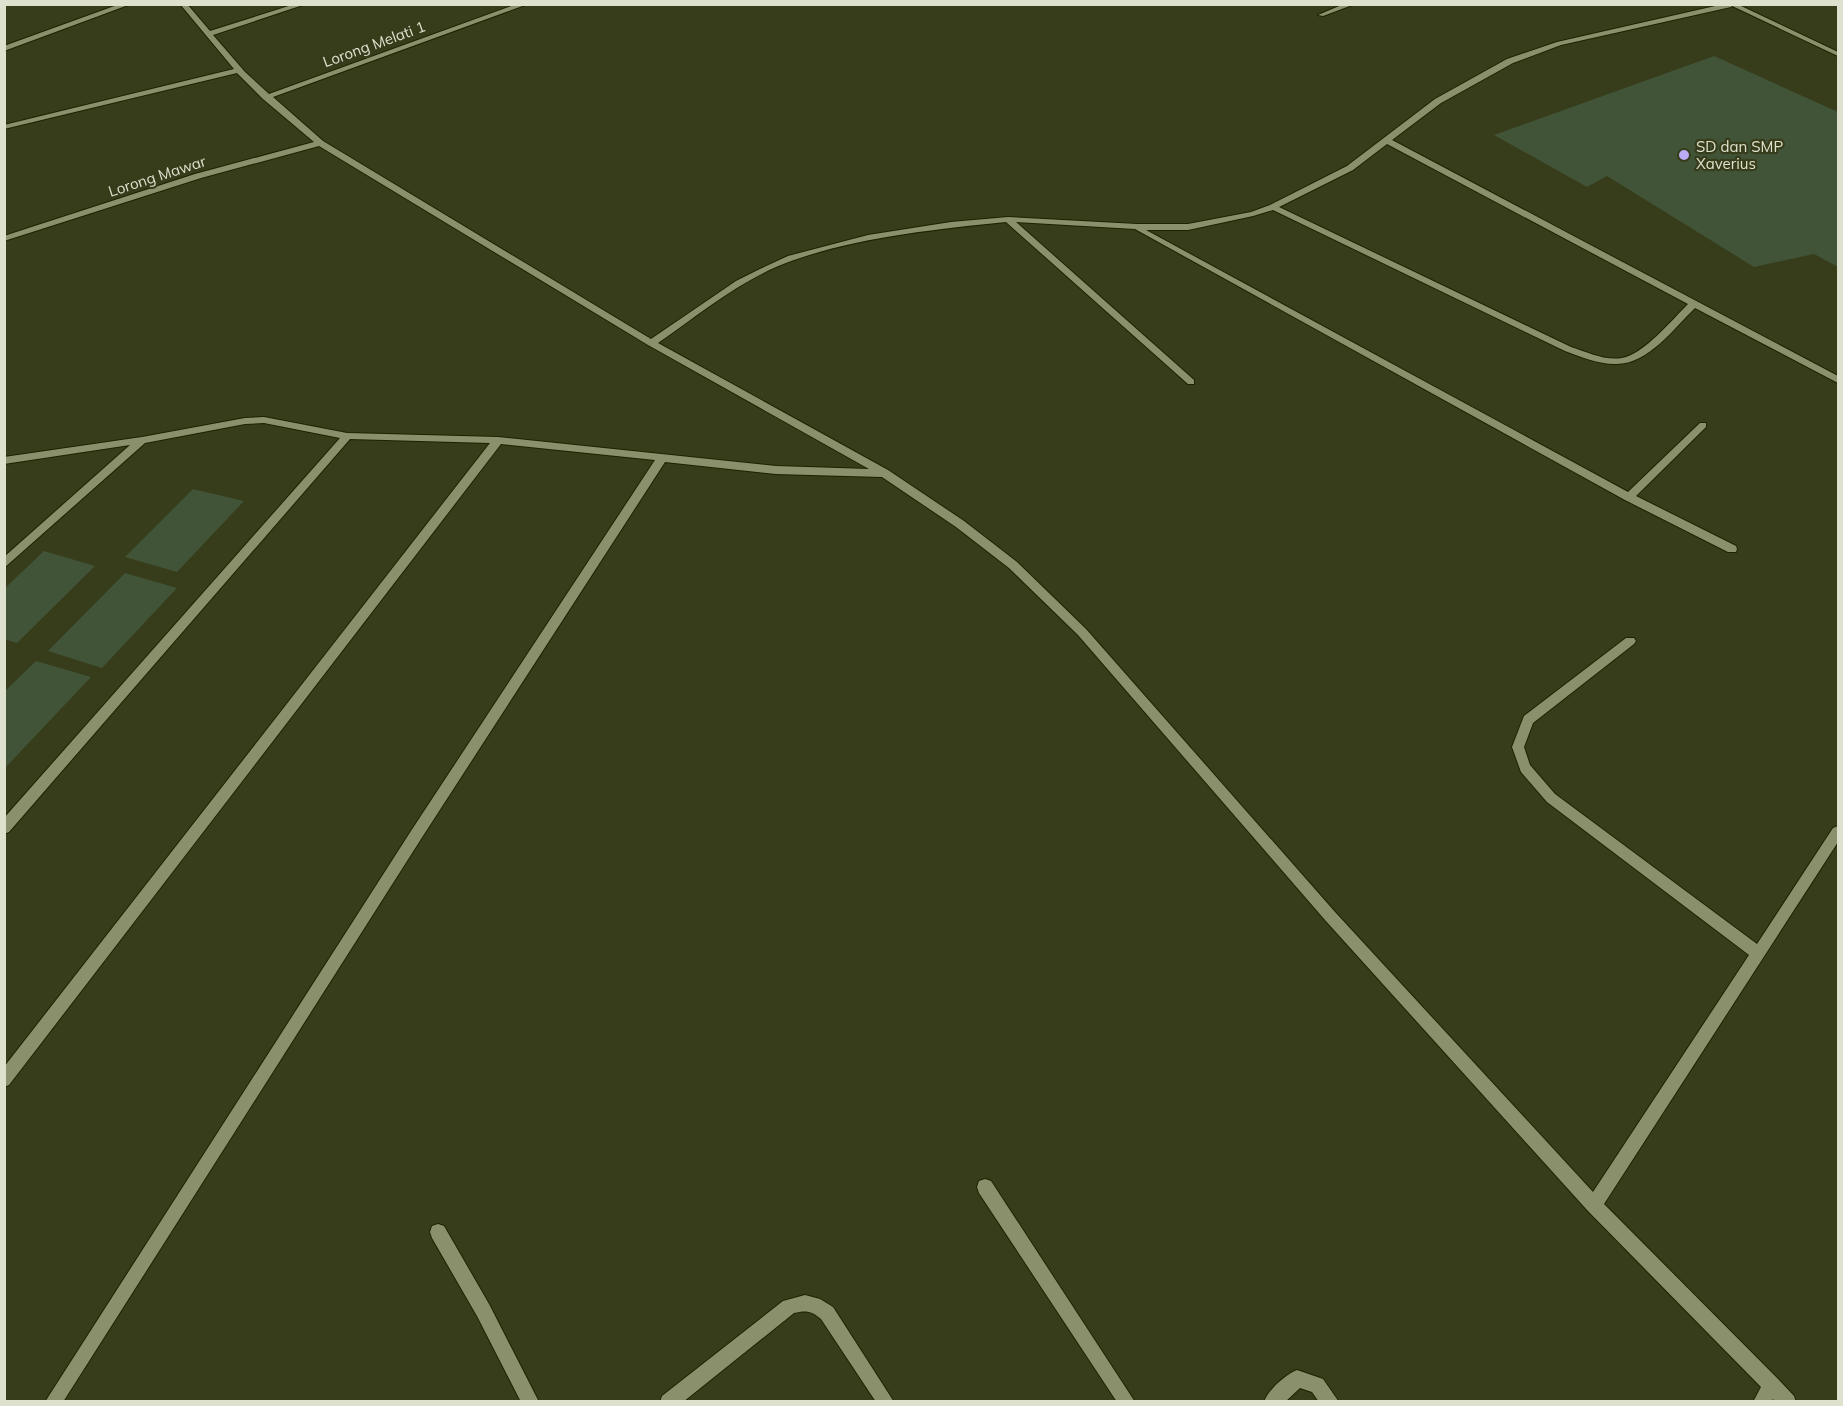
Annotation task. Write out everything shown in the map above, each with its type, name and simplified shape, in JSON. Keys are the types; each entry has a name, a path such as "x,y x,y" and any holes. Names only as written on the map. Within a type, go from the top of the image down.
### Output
{"street":[{"path":"4,49 128,4"},
{"path":"183,4 238,70 320,143 651,343 884,473 969,531 1013,565 1060,609 1330,916 1594,1205 1788,1401"},
{"path":"208,34 303,4"},
{"name":"Lorong Melati 1","path":"266,97 525,4"},
{"path":"1321,15 1352,4"},
{"path":"651,343 739,283 791,258 829,247 908,231 1008,219 1137,227 1188,227 1209,224 1273,207 1350,168 1438,101 1510,60 1559,43 1731,5 1839,54"},
{"path":"4,127 238,70"},
{"path":"1388,141 1839,380"},
{"name":"Lorong Mawar","path":"4,239 189,178 320,143"},
{"path":"1273,207 1568,350 1595,358 1623,361 1639,354 1694,304"},
{"path":"1008,219 1191,382"},
{"path":"1137,227 1629,497 1732,549"},
{"path":"4,460 142,440 255,420 346,436 498,440 800,472 884,473"},
{"path":"1629,497 1703,425"},
{"path":"4,828 346,436"},
{"path":"4,564 142,440"},
{"path":"4,1080 498,440"},
{"path":"53,1401 396,866 662,458"},
{"path":"1630,640 1528,720 1518,747 1524,768 1551,798 1759,954"},
{"path":"1594,1205 1839,832"},
{"path":"985,1187 1127,1401"},
{"path":"438,1232 531,1401"},
{"path":"668,1401 789,1307 800,1302 818,1305 828,1313 886,1401"},
{"path":"1272,1401 1297,1379 1317,1384 1331,1401"},
{"path":"1761,1401 1772,1385"}],"building":[{"name":"SD dan SMP Xaverius","path":"1714,56 1838,112 1838,267 1814,254 1754,267 1607,176 1587,187 1494,135"},
{"path":"193,489 244,501 177,572 125,557"},
{"path":"44,551 95,566 17,643 4,639 4,589"},
{"path":"125,573 177,588 102,668 48,651"},
{"path":"36,661 91,677 6,767 4,766 4,692"}],"place":[{"name":"SD dan SMP Xaverius","path":"1684,155"}]}
